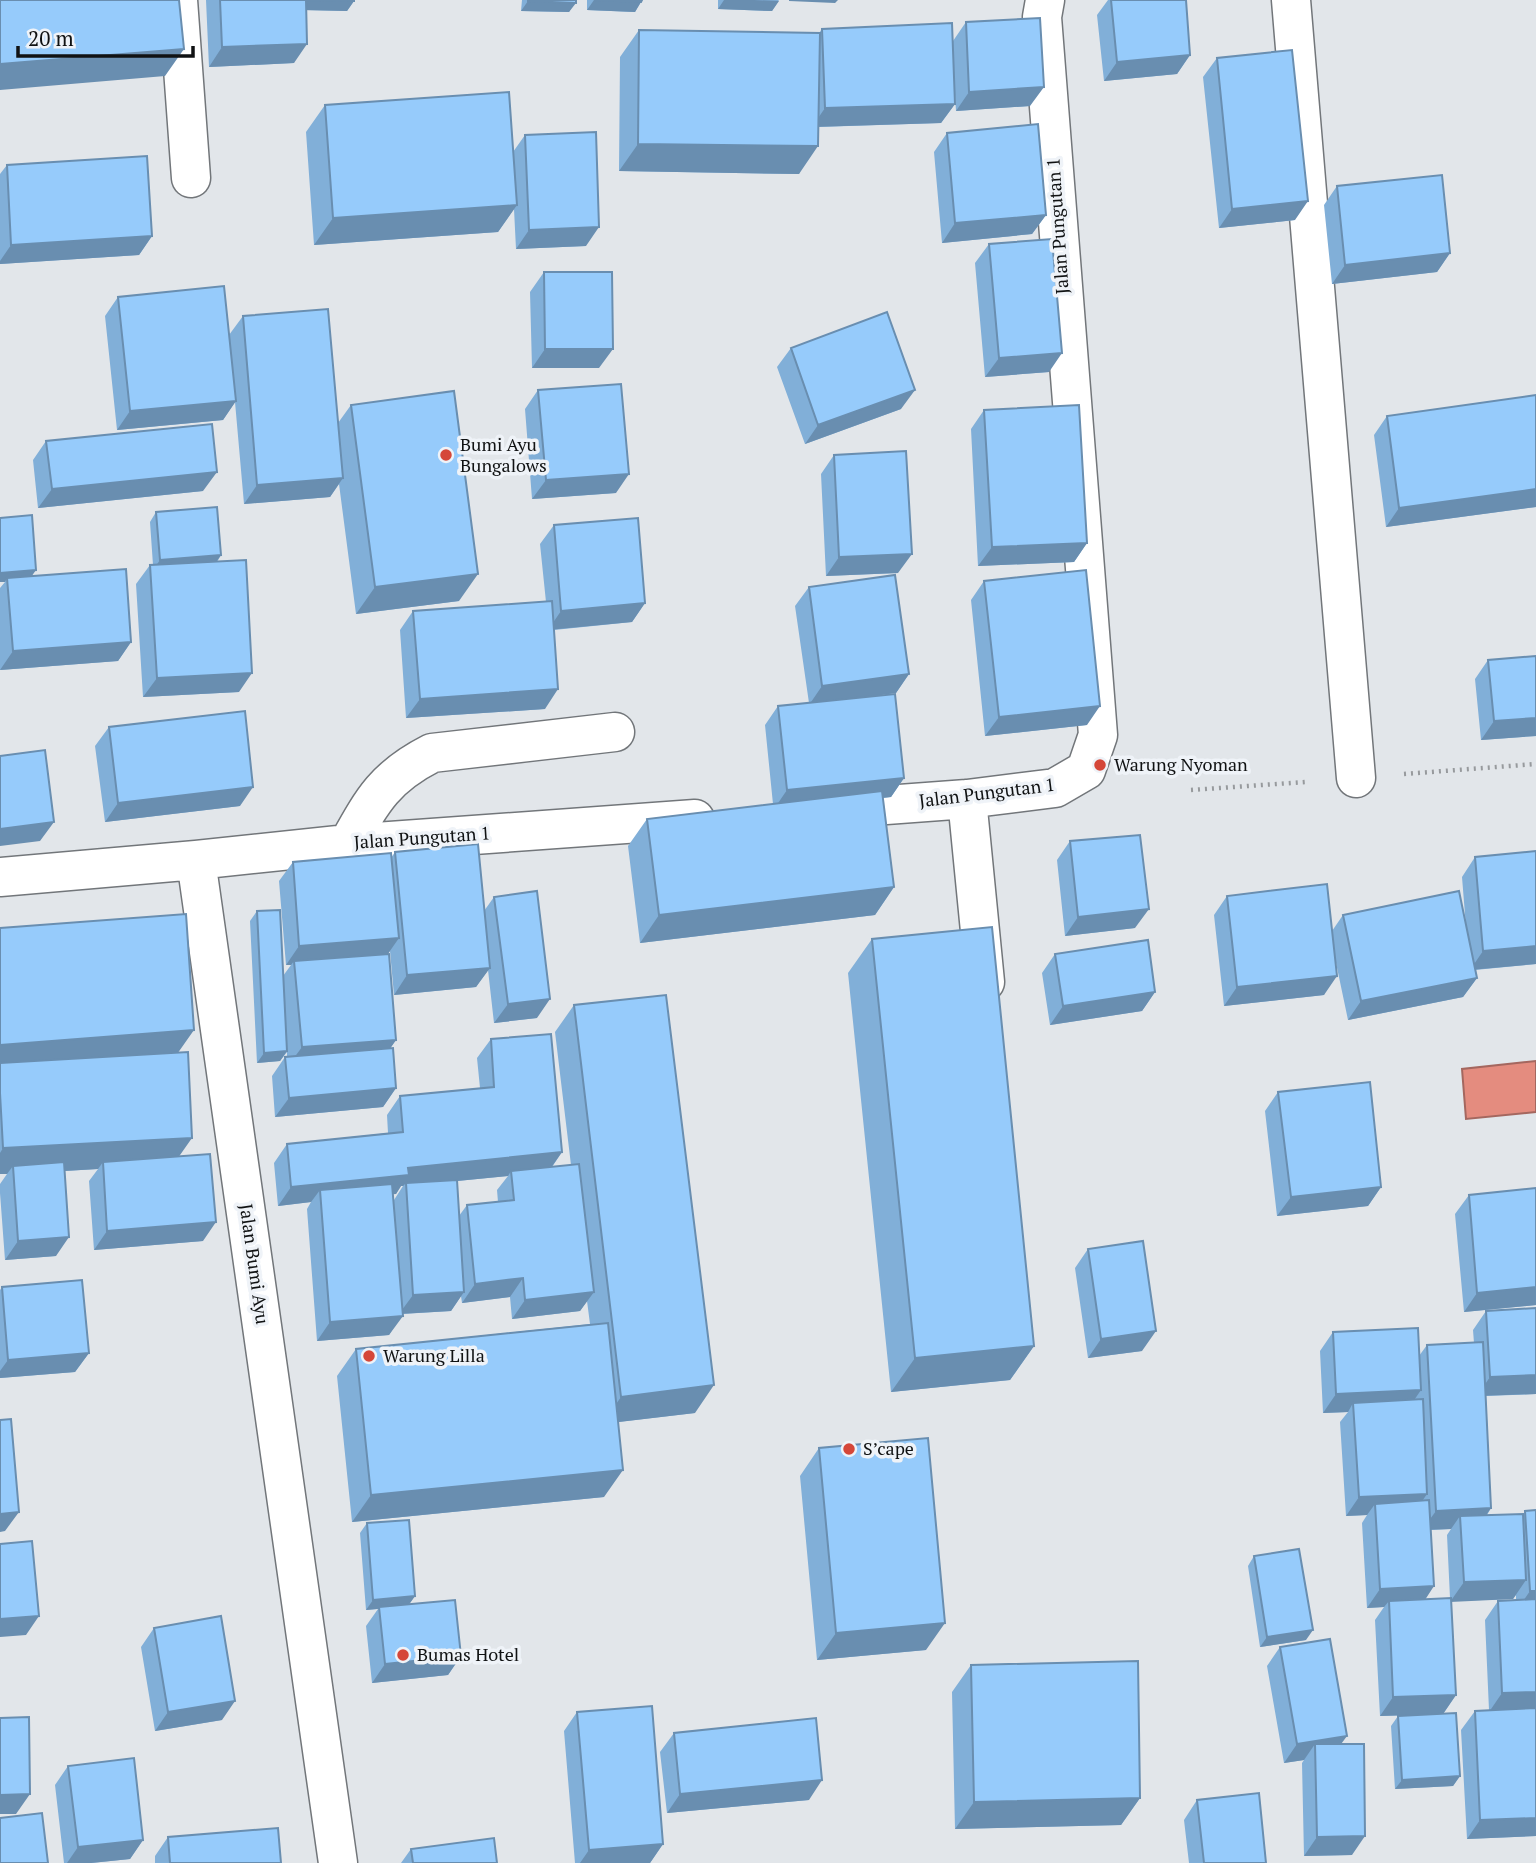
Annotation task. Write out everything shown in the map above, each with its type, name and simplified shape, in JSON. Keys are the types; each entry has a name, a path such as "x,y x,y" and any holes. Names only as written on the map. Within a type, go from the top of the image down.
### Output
{"street":[{"path":"178,0 191,178"},
{"name":"Jalan Pungutan 1","path":"802,811 967,799 1055,788 1086,770 1097,735 1042,17 1045,0"},
{"path":"1291,0 1356,778"},
{"path":"348,844 385,785 409,764 432,753 615,733"},
{"path":"967,799 989,1019"},
{"name":"Jalan Pungutan 1","path":"196,860 348,844 733,816"},
{"path":"0,877 196,860"},
{"name":"Jalan Bumi Ayu","path":"196,860 338,1863"}],"shaded area":[{"path":"1536,1061 1536,1112 1466,1119 1462,1069"}],"building":[{"path":"0,0 179,0 184,49 0,64"},
{"path":"220,0 306,0 307,44 222,47"},
{"path":"576,0 576,3 528,1"},
{"path":"594,0 642,0 641,2"},
{"path":"1111,0 1186,0 1190,55 1117,62"},
{"path":"1040,18 1044,87 969,92 966,22"},
{"path":"952,23 955,104 825,108 822,29"},
{"path":"639,30 820,33 818,146 638,144"},
{"path":"1292,50 1308,201 1232,209 1217,58"},
{"path":"509,92 517,205 333,218 325,105"},
{"path":"1038,124 1046,215 955,223 947,133"},
{"path":"596,132 599,227 529,230 525,135"},
{"path":"147,156 152,236 11,245 7,165"},
{"path":"1442,175 1450,253 1345,265 1337,186"},
{"path":"1052,239 1062,353 999,358 989,244"},
{"path":"544,272 612,272 613,349 545,349"},
{"path":"224,286 236,401 130,411 118,297"},
{"path":"328,309 343,478 257,485 243,316"},
{"path":"887,312 915,390 818,425 791,348"},
{"path":"621,384 629,474 546,480 538,390"},
{"path":"454,391 478,574 375,587 351,405"},
{"path":"1536,395 1536,489 1399,508 1387,416"},
{"path":"1079,405 1087,543 992,547 984,410"},
{"path":"212,424 217,472 52,489 46,441"},
{"path":"906,451 912,554 839,557 834,455"},
{"path":"217,507 221,555 160,560 156,512"},
{"path":"32,515 36,570 0,573 0,518"},
{"path":"638,518 645,603 561,611 554,525"},
{"path":"246,560 252,673 157,678 150,565"},
{"path":"126,569 131,642 13,651 7,578"},
{"path":"1086,570 1100,706 999,717 984,581"},
{"path":"895,575 909,674 822,686 809,587"},
{"path":"552,601 558,689 420,699 413,611"},
{"path":"1536,656 1536,718 1494,721 1488,660"},
{"path":"895,694 904,778 787,790 778,706"},
{"path":"245,711 253,787 118,803 109,727"},
{"path":"45,750 54,822 0,829 0,756"},
{"path":"882,791 894,887 659,915 647,819"},
{"path":"1140,835 1149,909 1078,917 1070,841"},
{"path":"478,844 490,968 407,975 395,852"},
{"path":"1536,851 1536,946 1483,951 1475,857"},
{"path":"391,853 399,938 299,946 293,862"},
{"path":"1327,884 1337,976 1237,987 1227,896"},
{"path":"537,891 550,999 508,1004 494,897"},
{"path":"1459,891 1477,978 1361,1001 1343,915"},
{"path":"280,910 287,1051 264,1053 257,911"},
{"path":"186,914 194,1030 0,1045 0,928"},
{"path":"992,927 1034,1346 915,1358 872,939"},
{"path":"1148,940 1155,992 1063,1006 1055,954"},
{"path":"389,954 396,1040 302,1047 294,961"},
{"path":"666,995 714,1385 621,1397 574,1005"},
{"path":"551,1034 562,1152 408,1168 409,1175 291,1187 287,1144 403,1132 400,1096 494,1087 491,1039"},
{"path":"393,1048 396,1088 289,1098 285,1057"},
{"path":"188,1052 192,1138 3,1148 0,1063"},
{"path":"1370,1082 1381,1187 1291,1197 1278,1092"},
{"path":"210,1154 216,1222 107,1231 103,1162"},
{"path":"64,1162 69,1237 18,1241 13,1166"},
{"path":"579,1164 594,1292 525,1300 523,1278 475,1284 467,1205 514,1200 511,1171"},
{"path":"457,1180 464,1292 413,1295 406,1183"},
{"path":"392,1184 403,1316 330,1322 320,1190"},
{"path":"1536,1188 1536,1287 1477,1293 1469,1195"},
{"path":"1143,1241 1156,1331 1101,1339 1088,1249"},
{"path":"82,1280 89,1353 8,1360 2,1287"},
{"path":"1536,1308 1536,1375 1490,1377 1486,1311"},
{"path":"608,1323 623,1470 371,1495 356,1349"},
{"path":"1418,1328 1421,1390 1336,1394 1333,1332"},
{"path":"1483,1342 1491,1508 1436,1511 1427,1345"},
{"path":"1423,1399 1427,1494 1359,1497 1353,1403"},
{"path":"11,1419 19,1512 0,1514 0,1420"},
{"path":"928,1438 945,1623 836,1633 819,1448"},
{"path":"1429,1500 1434,1586 1380,1589 1375,1504"},
{"path":"1536,1510 1536,1591 1530,1591 1525,1511"},
{"path":"1523,1514 1526,1580 1464,1582 1460,1516"},
{"path":"409,1520 415,1596 373,1600 367,1523"},
{"path":"32,1541 39,1616 0,1619 0,1544"},
{"path":"1299,1549 1313,1630 1267,1637 1254,1556"},
{"path":"1451,1598 1456,1695 1393,1697 1389,1601"},
{"path":"1536,1599 1536,1692 1502,1693 1498,1601"},
{"path":"455,1600 461,1656 385,1664 379,1607"},
{"path":"221,1616 235,1701 168,1712 154,1628"},
{"path":"1330,1639 1347,1736 1297,1744 1280,1647"},
{"path":"1138,1661 1140,1798 974,1802 971,1665"},
{"path":"652,1706 663,1844 589,1850 577,1712"},
{"path":"1536,1708 1536,1818 1480,1820 1475,1711"},
{"path":"1456,1713 1460,1776 1402,1780 1398,1716"},
{"path":"29,1717 30,1794 0,1795 0,1718"},
{"path":"816,1718 822,1780 680,1794 674,1733"},
{"path":"1315,1744 1364,1744 1365,1836 1317,1837"},
{"path":"134,1758 143,1840 78,1847 68,1766"},
{"path":"1259,1793 1266,1863 1204,1863 1197,1800"},
{"path":"42,1813 48,1863 0,1863 0,1818"},
{"path":"278,1828 281,1863 170,1863 168,1837"},
{"path":"494,1838 497,1863 413,1863 411,1849"}],"place":[{"name":"Bumi Ayu Bungalows","path":"446,455"},
{"name":"Warung Nyoman","path":"1100,765"},
{"name":"Warung Lilla","path":"369,1356"},
{"name":"S’cape","path":"849,1449"},
{"name":"Bumas Hotel","path":"403,1655"}]}
